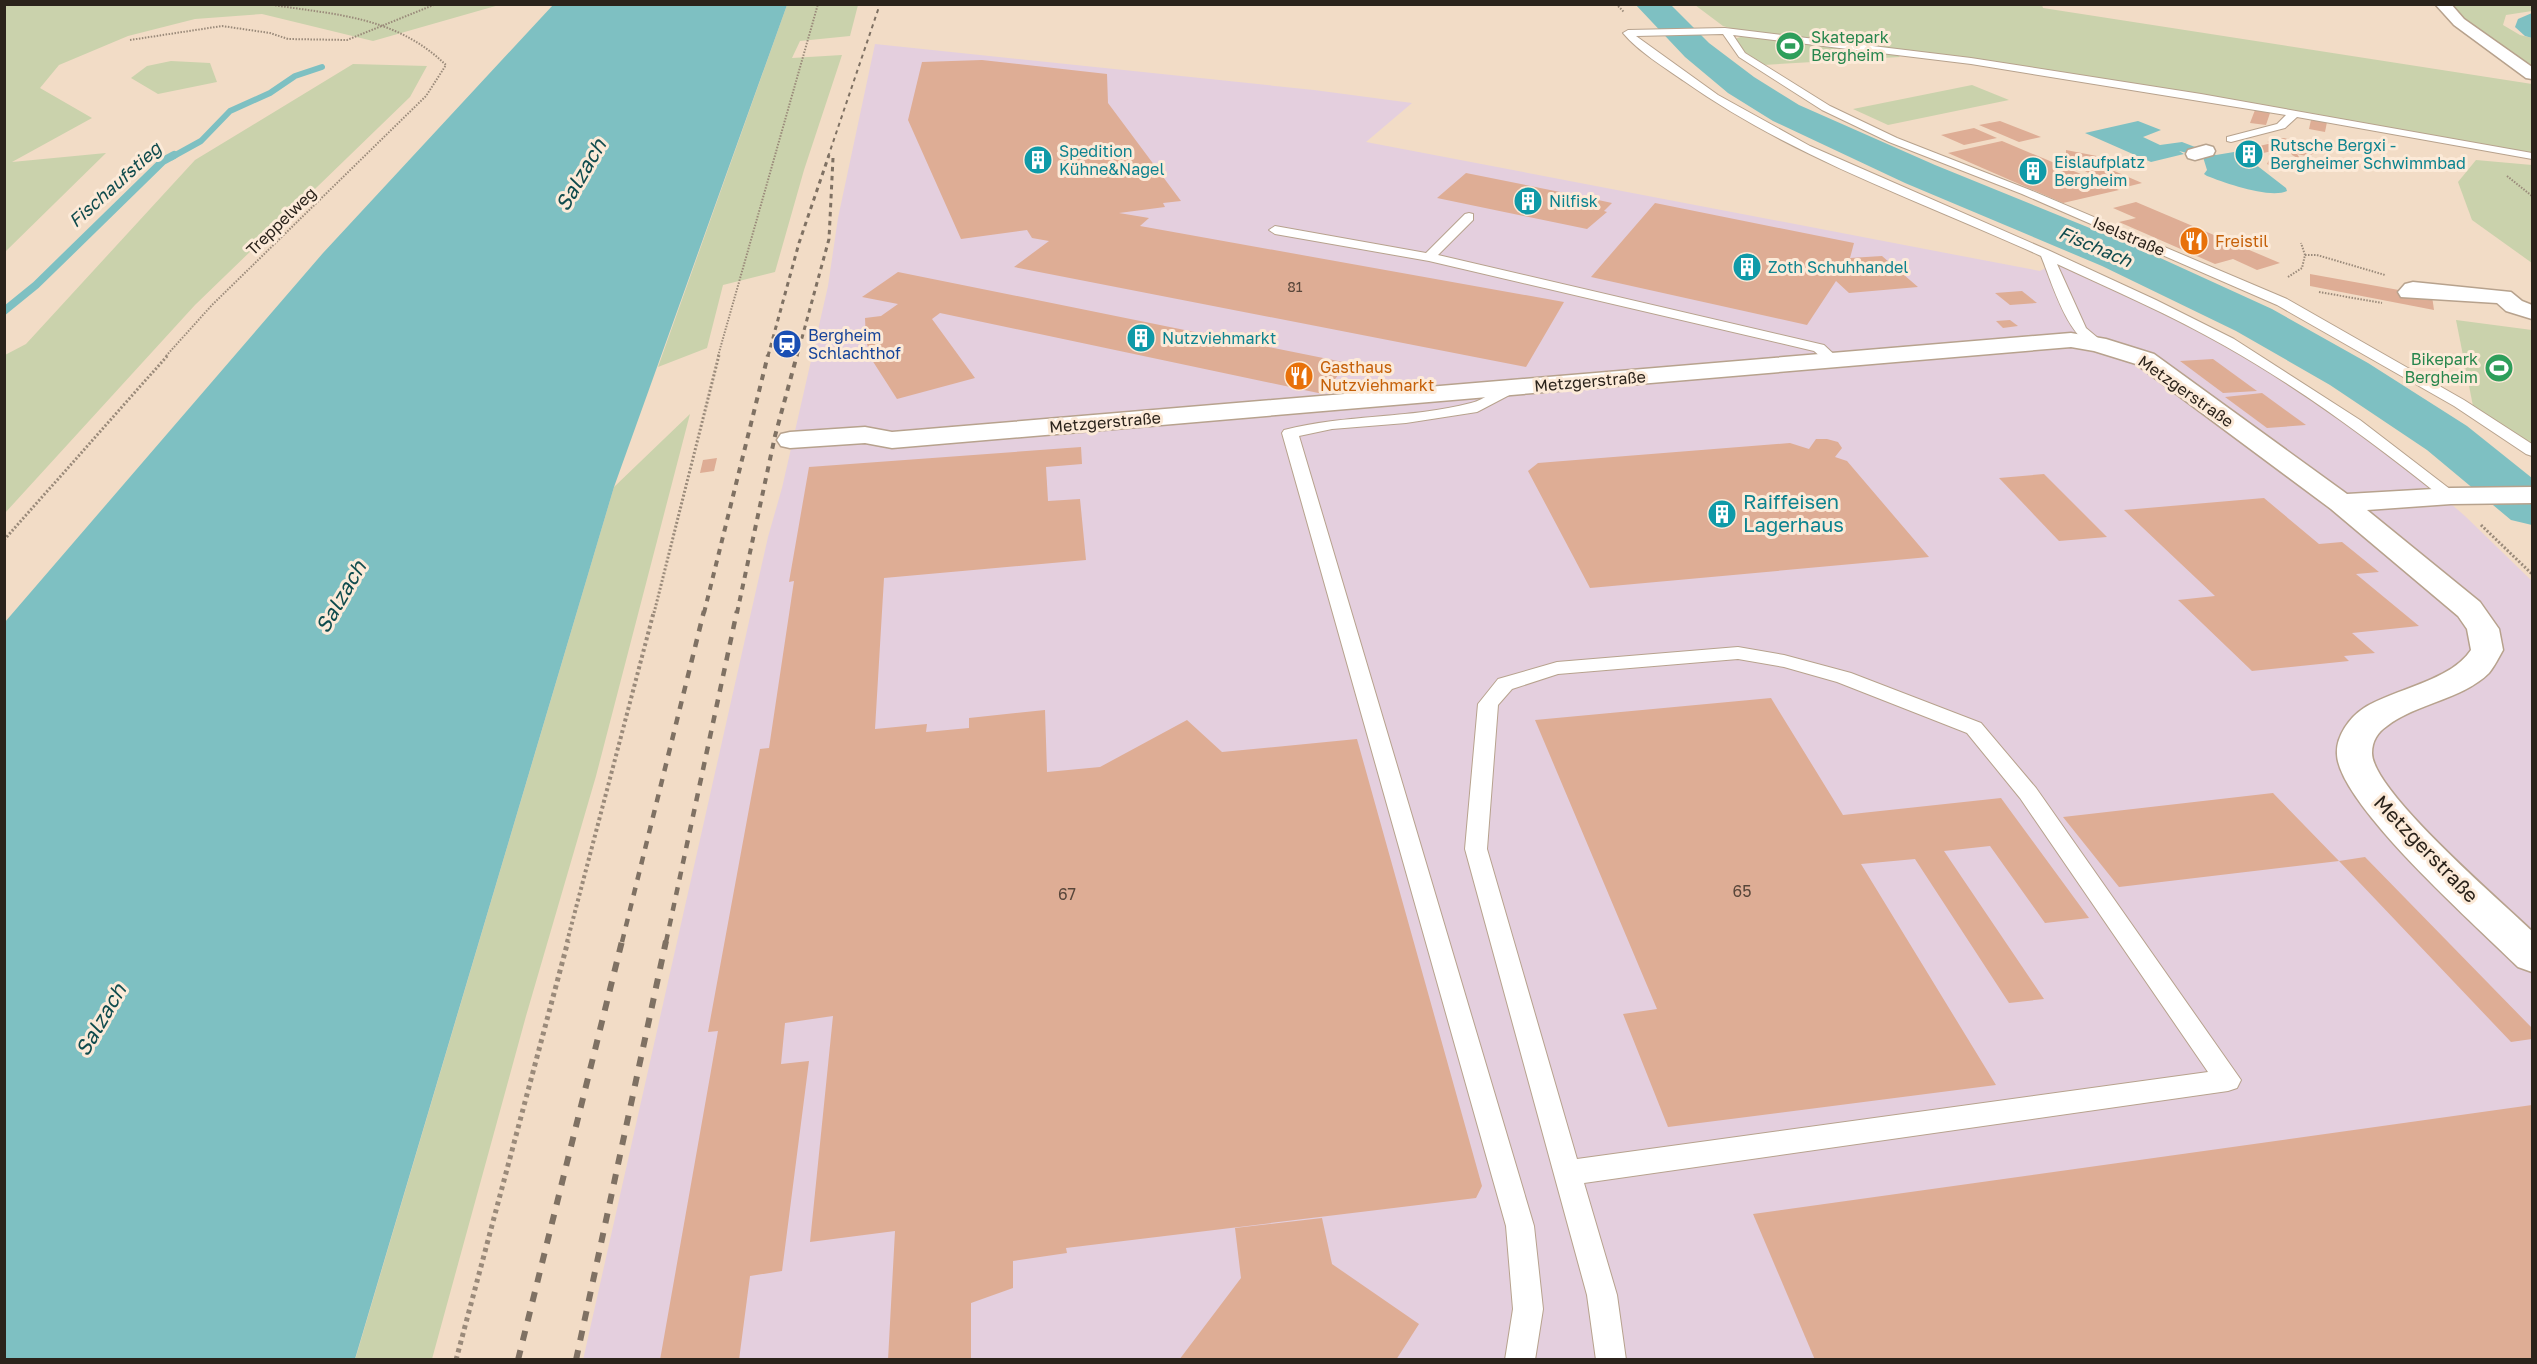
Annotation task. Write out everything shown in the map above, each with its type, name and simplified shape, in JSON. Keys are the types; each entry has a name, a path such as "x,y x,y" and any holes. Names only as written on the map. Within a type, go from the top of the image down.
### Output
{"street":[{"path":"2442,4 2459,22 2532,74"},
{"path":"2409,292 2413,289 2504,297 2514,306 2532,312"},
{"path":"2504,297 2503,294 2512,290 2532,290"},
{"name":"Metzgerstraße","path":"790,440 865,435 892,440 2071,340 2098,344 2145,359 2341,503 2469,609 2483,629 2487,650 2477,666 2459,678 2376,717 2358,734 2354,754 2364,782 2388,815 2532,956"},
{"path":"2341,503 2451,496 2532,495"}],"lane":[{"path":"2451,496 2389,448 2253,357 2169,311 2046,254 1832,161 1740,114 1700,90 1628,33 1720,31 1971,61 2295,113 2532,156"},
{"name":"Iselstraße","path":"1720,31 1742,55 1826,108 1893,140 2026,192 2282,302 2458,403 2532,451"},
{"path":"2231,139 2281,126 2295,113"},
{"path":"1430,257 1469,217"},
{"path":"1275,230 1430,257 1819,348 1833,360"},
{"path":"2046,254 2080,330 2098,344"},
{"path":"1512,388 1477,407 1406,418 1332,424 1290,433 1520,1226 1528,1309 1520,1359"},
{"path":"1568,1173 2228,1080 2028,793 1974,728 1844,678 1784,661 1738,653 1557,668 1505,684 1488,704 1476,849 1602,1295 1611,1359"}],"path":[{"name":"Treppelweg","path":"4,540 212,305 426,96 446,65 426,45 388,25 267,4"},
{"path":"130,40 222,26 270,33 288,39 347,40 436,4"},
{"path":"456,1359 643,657 712,378 818,4"},
{"path":"2286,280 2289,275 2302,268 2305,255 2301,243"},
{"path":"2305,255 2317,255 2386,275"},
{"path":"2451,496 2532,574"}],"shaded area":[{"path":"875,44 1314,90 1412,103 1366,142 2040,271 2055,263 2157,308 2219,341 2307,395 2392,453 2465,516 2532,581 2532,1359 583,1360 768,537 782,488 828,286 838,218"}],"green space":[{"path":"5,4 499,5 373,41 262,14 195,19 128,36 59,65 40,88 92,118 12,162 106,153 5,252"},
{"path":"787,5 858,5 850,36 800,41 792,58 842,55 804,170 775,272 723,285 707,348 658,367"},
{"path":"1695,5 2042,5 2043,8 2532,84 2532,153 2204,96 1733,29 1723,26"},
{"path":"2451,5 2532,5 2532,11 2506,15 2503,25 2520,35 2532,38 2532,69 2463,18"},
{"name":"Skatepark Bergheim","path":"1743,36 1893,52 1900,57 1763,65 1746,53 1735,39"},
{"path":"171,61 210,63 217,82 158,94 131,78 147,66"},
{"path":"353,64 427,66 410,97 195,305 5,513 5,355 26,344 195,160"},
{"path":"1972,85 2009,100 1888,125 1853,109"},
{"path":"2476,160 2532,165 2532,263 2472,220 2458,182"},
{"name":"Bikepark Bergheim","path":"2456,320 2532,330 2532,445 2473,406"},
{"path":"690,414 596,776 526,1016 432,1359 355,1360 614,487"}],"water":[{"name":"Salzach","path":"553,5 787,5 614,487 355,1359 5,1359 5,622 323,253"},
{"path":"2138,121 2161,130 2143,137 2160,145 2182,142 2216,155 2234,152 2260,162 2255,164 2287,191 2259,192 2215,179 2204,174 2207,170 2203,157 2179,151 2184,154 2151,162 2085,133"}],"building":[{"path":"982,60 1107,74 1108,103 1181,201 1163,203 1165,207 1119,213 1149,218 1140,226 1564,302 1526,367 1014,267 1049,241 1032,238 1027,230 961,239 908,120 922,62"},
{"path":"2255,110 2270,113 2266,125 2250,123"},
{"path":"2311,120 2327,122 2325,132 2309,129"},
{"path":"2000,121 2041,137 2019,142 1979,125"},
{"path":"1974,128 1997,138 1964,145 1941,135"},
{"name":"Rutsche Bergxi - Bergheimer Schwimmbad","path":"2284,138 2323,151 2306,156 2297,154 2301,160 2292,155 2291,153 2294,152 2285,148 2246,157 2234,152 2272,143 2267,142"},
{"name":"Eislaufplatz Bergheim","path":"2002,141 2119,190 2063,203 1948,153"},
{"path":"2066,150 2102,157 2107,164 2119,169 2112,170 2142,183 2122,188 2092,175 2071,163 2066,157"},
{"path":"2269,160 2283,160 2294,169 2280,170 2267,164"},
{"name":"Nilfisk","path":"1466,173 1612,203 1604,211 1607,212 1587,229 1437,198"},
{"name":"Freistil","path":"2136,202 2280,263 2257,270 2233,259 2215,264 2119,222 2136,218 2113,208"},
{"name":"Zoth Schuhhandel","path":"1655,203 1854,243 1850,258 1882,256 1918,287 1849,293 1836,281 1807,325 1591,277"},
{"name":"Nutzviehmarkt","path":"898,272 1348,363 1323,394 940,313 932,319 975,378 897,399 872,360 866,341 865,318 881,316 898,304 862,297"},
{"path":"2310,274 2432,296 2434,310 2310,286"},
{"path":"2022,291 2037,303 2010,305 1995,293"},
{"path":"2010,320 2018,326 2003,328 1996,321"},
{"path":"2213,359 2257,391 2223,393 2180,361"},
{"path":"2262,393 2306,425 2267,428 2225,397"},
{"name":"Raiffeisen Lagerhaus","path":"1816,439 1838,442 1842,448 1835,457 1847,461 1929,557 1590,588 1528,471 1538,463 1790,443 1809,449"},
{"path":"1081,447 1082,464 1046,467 1048,501 1080,499 1086,560 884,578 875,729 927,724 926,732 969,728 969,718 1045,710 1047,772 1100,767 1187,720 1222,752 1357,739 1482,1186 1476,1198 1066,1248 1067,1253 1013,1261 1013,1288 971,1303 971,1360 888,1360 895,1231 810,1242 833,1016 785,1023 781,1064 809,1061 782,1271 750,1276 739,1360 660,1360 718,1031 708,1032 760,749 769,748 794,581 789,582 809,467"},
{"path":"717,458 714,471 700,473 703,460"},
{"path":"2044,474 2107,537 2059,541 1999,478"},
{"path":"2264,498 2319,544 2342,542 2379,572 2356,574 2419,626 2352,633 2375,653 2344,656 2349,661 2252,671 2178,600 2215,596 2124,510"},
{"path":"1771,698 1843,815 2001,798 2089,918 2045,923 1990,846 1944,851 2044,999 2009,1003 1915,859 1861,864 1996,1085 1668,1127 1623,1014 1657,1009 1535,720"},
{"path":"2273,793 2339,861 2119,887 2063,817"},
{"path":"2365,857 2532,1028 2532,1039 2511,1042 2339,861"},
{"path":"2532,1105 2532,1360 1815,1360 1753,1214"},
{"path":"1322,1218 1332,1264 1419,1324 1396,1360 1179,1360 1241,1278 1235,1228"}],"waterway":[{"name":"Fischach","path":"1651,4 1697,50 1741,85 1786,113 1920,174 2118,256 2254,320 2349,374 2447,438 2532,507"},
{"path":"2532,19 2525,23 2524,27 2532,32"},
{"name":"Fischaufstieg","path":"172,157 201,141 230,111 270,93 295,76 322,67"},
{"name":"Fischaufstieg","path":"4,311 36,285 163,161 174,155"}],"railway":[{"path":"828,157 880,4"},
{"path":"768,356 799,243 829,155"},
{"path":"797,356 829,239 833,158"},
{"path":"704,613 768,355"},
{"path":"737,613 775,436 797,355"},
{"path":"622,942 704,611"},
{"path":"666,942 737,611"},
{"path":"518,1360 622,941"},
{"path":"576,1360 666,941"}],"place":[{"name":"Skatepark Bergheim","path":"1790,46"},
{"name":"Rutsche Bergxi - Bergheimer Schwimmbad","path":"2249,154"},
{"name":"Spedition Kühne&Nagel","path":"1038,160"},
{"name":"Eislaufplatz Bergheim","path":"2033,171"},
{"name":"Nilfisk","path":"1528,201"},
{"name":"Freistil","path":"2194,241"},
{"name":"Zoth Schuhhandel","path":"1747,267"},
{"name":"Nutzviehmarkt","path":"1141,338"},
{"name":"Bergheim Schlachthof","path":"787,344"},
{"name":"Bikepark Bergheim","path":"2499,368"},
{"name":"Gasthaus Nutzviehmarkt","path":"1299,376"},
{"name":"Raiffeisen Lagerhaus","path":"1722,514"}]}
